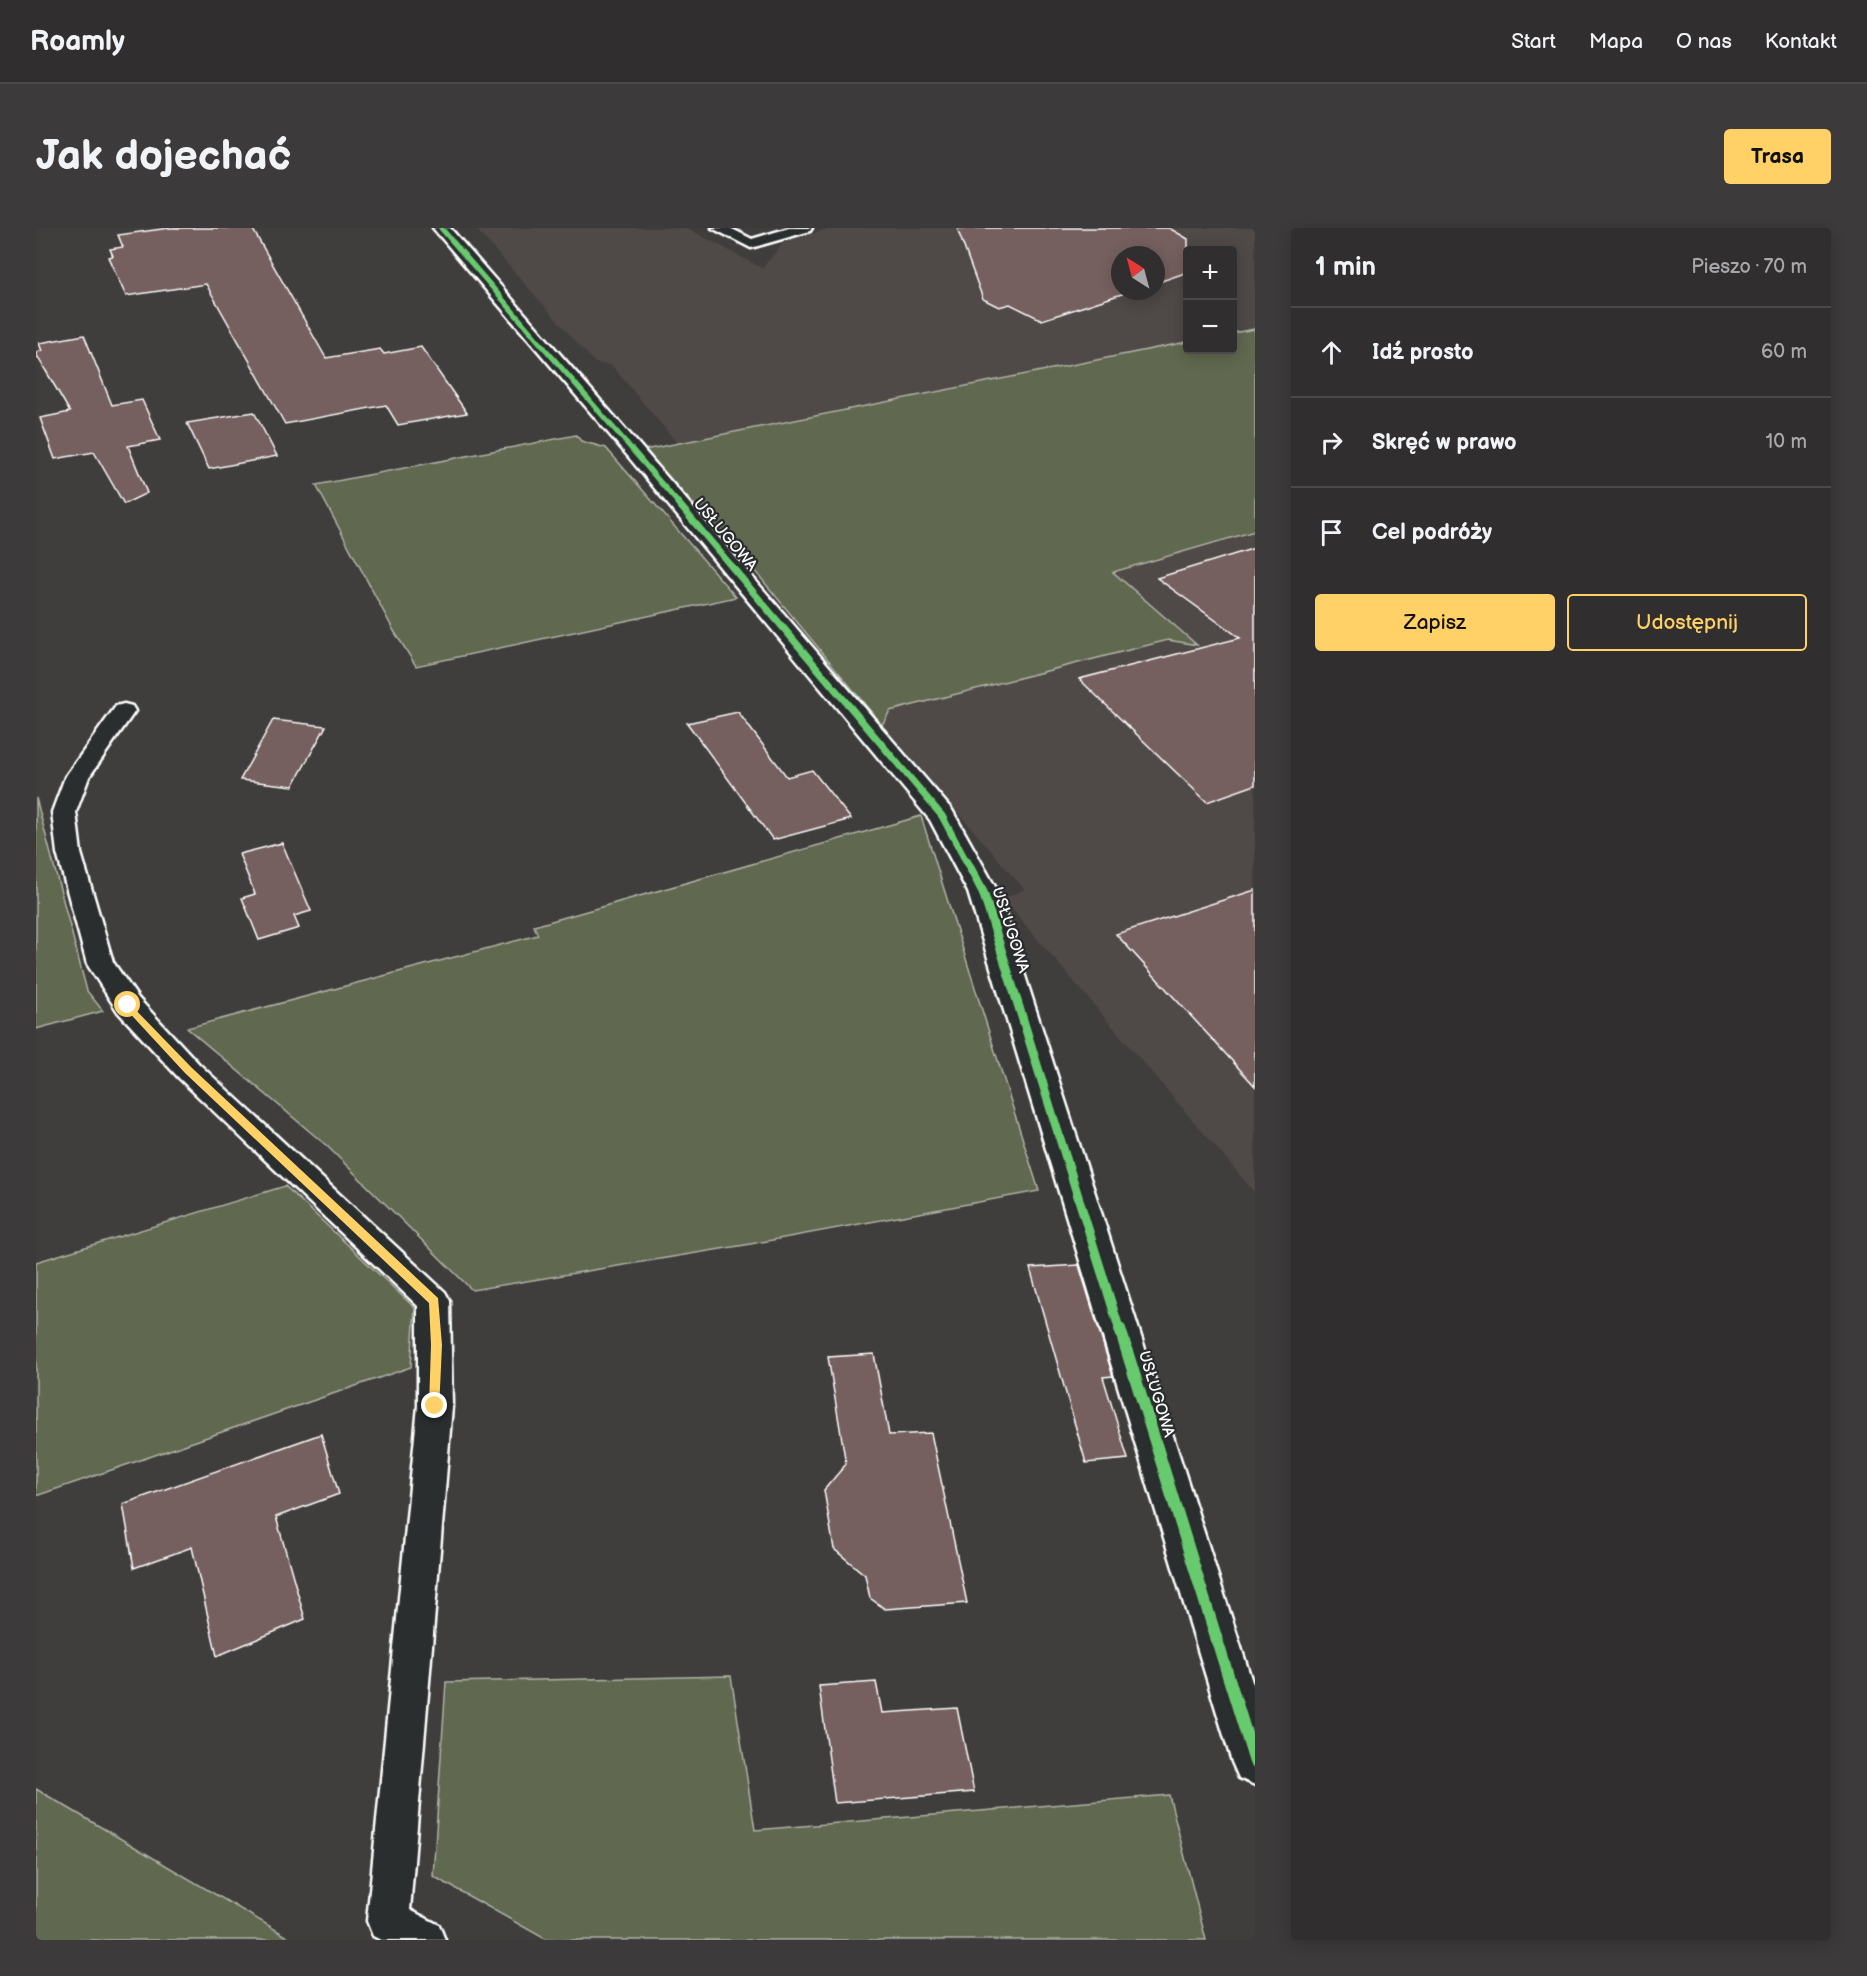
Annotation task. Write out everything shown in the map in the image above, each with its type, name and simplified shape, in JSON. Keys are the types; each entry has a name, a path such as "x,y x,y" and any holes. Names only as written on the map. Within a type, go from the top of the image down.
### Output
{"street":[{"name":"USŁUGOWA","path":"441,228 642,460 942,816 983,892 1255,1762"}],"lane":[{"path":"719,228 751,244 805,228"},
{"path":"124,711 77,777 64,812 69,853 100,964 128,1005 189,1071 434,1301 435,1406 388,1921 424,1940"}],"shaded area":[{"path":"475,228 687,228 762,268 785,241 831,228 1255,228 1255,329 1237,332 1237,246 1183,246 1183,343 677,443 611,365 595,363"},
{"path":"1255,531 1255,1193 1003,899 1024,889 882,725 890,711 1168,640 1196,645 1113,572"}],"green space":[{"path":"1255,329 1255,531 1113,572 1197,645 1168,640 890,711 882,725 755,571 644,450 1183,343 1183,354 1237,354 1237,332"},
{"path":"576,435 581,441 606,448 736,597 416,666 394,631 316,485"},
{"path":"36,798 87,991 103,1011 36,1029"},
{"path":"921,816 1039,1191 745,1245 472,1290 327,1146 187,1028 538,935 534,926"},
{"path":"285,1186 415,1308 411,1367 36,1496 36,1262"},
{"path":"731,1676 755,1830 1169,1795 1206,1940 547,1940 433,1876 446,1682"},
{"path":"36,1789 293,1940 36,1940"}],"building":[{"path":"169,228 252,228 326,358 380,349 384,354 421,347 467,413 398,425 386,405 285,424 206,284 126,296 108,257 113,256 110,249 123,247 118,235"},
{"path":"957,228 1169,228 1188,239 1188,246 1183,246 1183,274 1165,280 1165,246 1111,246 1111,298 1042,320 1010,304 999,307 983,299"},
{"path":"84,335 112,405 142,400 160,440 128,446 147,493 124,504 94,452 55,459 40,418 70,412 36,354 42,351 39,343"},
{"path":"254,412 277,456 209,469 187,423"},
{"path":"1255,548 1255,785 1207,802 1079,679 1240,638 1157,578"},
{"path":"738,712 787,777 812,770 851,819 773,840 687,723"},
{"path":"273,720 326,726 293,786 240,780"},
{"path":"282,843 311,911 294,916 299,928 259,940 242,898 255,894 239,854"},
{"path":"1255,890 1255,1086 1116,934"},
{"path":"1079,1265 1113,1376 1103,1377 1128,1459 1086,1463 1030,1268"},
{"path":"874,1354 889,1435 931,1433 967,1603 885,1609 870,1598 865,1575 834,1549 824,1490 846,1464 828,1357"},
{"path":"321,1434 339,1494 276,1517 305,1619 217,1656 192,1547 134,1568 123,1504"},
{"path":"876,1682 882,1713 957,1708 974,1792 835,1803 819,1686"}],"cycle path":[{"path":"441,228 634,451 942,816 983,892 1255,1762"}],"route":[{"path":"128,1005 189,1071 434,1301 435,1406"}]}
